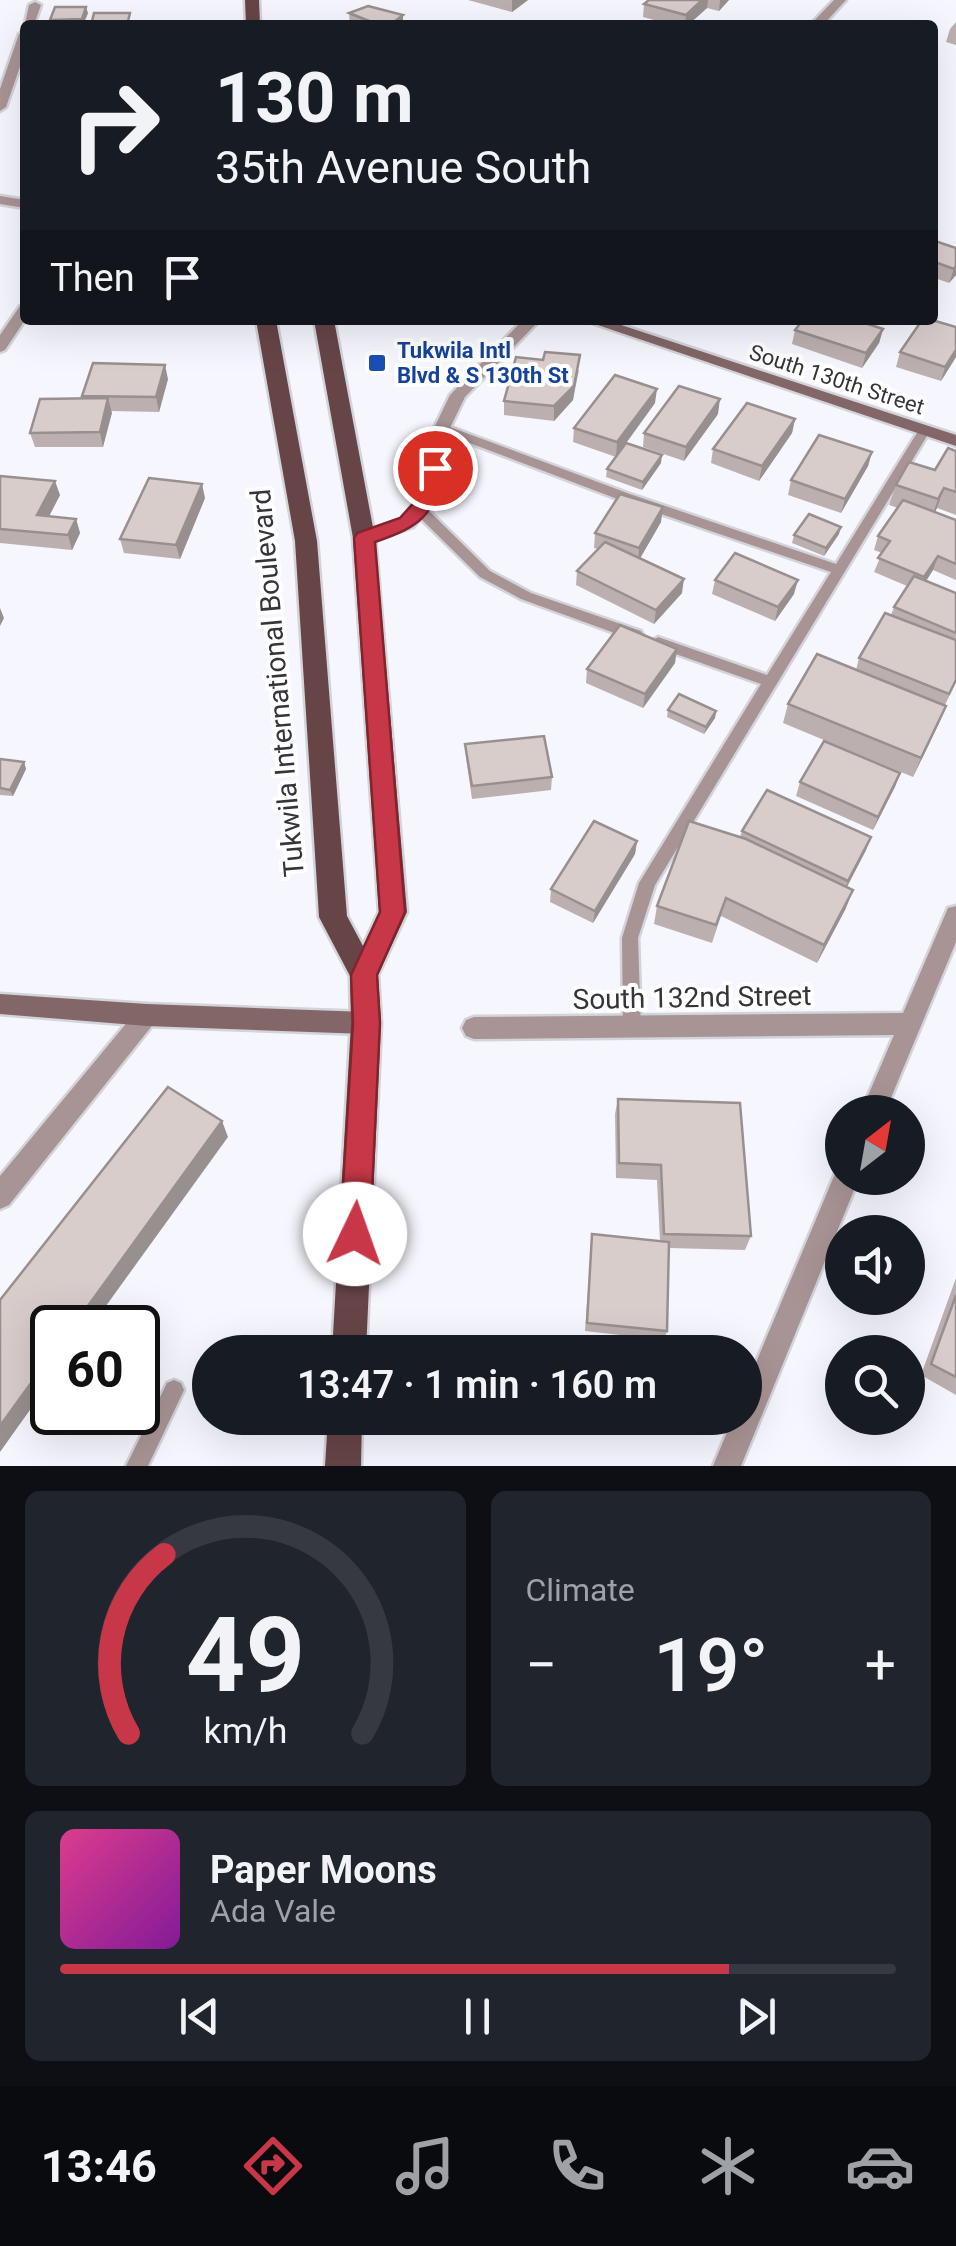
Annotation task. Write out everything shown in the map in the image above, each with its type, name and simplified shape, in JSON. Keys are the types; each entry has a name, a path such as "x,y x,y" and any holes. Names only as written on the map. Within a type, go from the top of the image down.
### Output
{"main road":[{"name":"Tukwila International Boulevard","path":"267,325 306,541 333,916 364,975 366,1023 350,1335"},
{"name":"Tukwila International Boulevard","path":"325,325 364,538 393,912 364,975"},
{"path":"343,1466 344,1435"}],"street":[{"path":"821,20 840,0"},
{"path":"30,20 35,5"},
{"path":"0,107 20,49"},
{"path":"0,347 20,317"},
{"path":"364,538 407,523 428,500 442,428 458,395 527,325"},
{"name":"South 130th Street","path":"606,325 956,441"},
{"path":"880,1095 956,915"},
{"path":"0,1004 147,1015 366,1023"},
{"path":"0,1196 147,1015"},
{"name":"South 132nd Street","path":"474,1028 910,1024"},
{"path":"726,1466 839,1195"}],"lane":[{"path":"442,428 625,497 839,570"},
{"path":"632,1029 630,938 647,883 924,430"},
{"path":"419,509 484,574 526,596 770,682"},
{"path":"137,1466 174,1390"}],"building":[{"path":"649,0 702,0 686,15 644,4"},
{"path":"368,6 403,15 396,20 366,20 349,13"},
{"path":"55,7 86,7 82,19 50,20"},
{"path":"94,13 130,13 128,20 92,20"},
{"path":"938,242 956,248 954,269 938,263"},
{"path":"938,322 956,327 956,350 945,367 900,352 919,325 938,325"},
{"path":"799,325 871,325 883,329 866,353 795,330"},
{"path":"545,352 580,355 574,386 554,406 504,401 516,357 543,360"},
{"path":"93,363 165,365 156,397 82,396"},
{"path":"615,375 657,389 617,442 574,428"},
{"path":"679,386 720,399 686,447 644,433"},
{"path":"108,398 100,432 30,433 40,399"},
{"path":"747,403 795,419 762,466 713,449"},
{"path":"819,435 872,452 845,499 791,480"},
{"path":"626,443 662,455 643,482 607,469"},
{"path":"948,448 956,451 956,492 944,488 938,499 896,485 909,462 935,470"},
{"path":"0,476 55,481 37,515 76,519 68,535 0,529"},
{"path":"149,478 202,484 176,545 120,539"},
{"path":"620,494 663,507 639,548 595,533"},
{"path":"903,500 956,520 956,564 938,556 924,577 878,558 890,541 878,536"},
{"path":"809,514 841,527 826,548 794,535"},
{"path":"605,542 684,579 656,610 577,571"},
{"path":"735,553 798,580 778,607 715,580"},
{"path":"914,576 956,593 956,633 894,607"},
{"path":"885,613 956,640 956,680 949,694 859,658"},
{"path":"620,625 677,649 645,694 587,669"},
{"path":"817,654 946,706 921,758 788,704"},
{"path":"679,694 716,711 706,727 668,710"},
{"path":"544,736 552,777 472,786 465,744"},
{"path":"824,741 900,773 878,817 800,782"},
{"path":"0,759 24,762 10,790 0,788"},
{"path":"767,790 871,837 848,881 742,831"},
{"path":"594,821 637,841 595,911 551,889"},
{"path":"689,821 746,839 853,890 824,945 726,898 716,925 657,906"},
{"path":"168,1087 222,1121 89,1305 30,1305 30,1384 0,1426 0,1300"},
{"path":"618,1099 740,1103 751,1236 664,1234 661,1165 619,1163"},
{"path":"592,1234 669,1242 667,1331 587,1323"},
{"path":"956,1295 956,1377 931,1364"}],"place":[{"name":"Tukwila Intl Blvd & S 130th St","path":"377,363"}],"route":[{"path":"355,1234 366,1023 364,975 393,912 364,538 407,523 428,500 435,468"}]}
